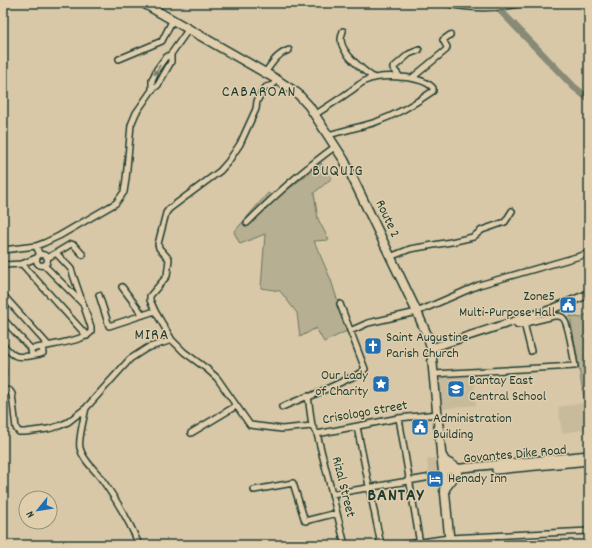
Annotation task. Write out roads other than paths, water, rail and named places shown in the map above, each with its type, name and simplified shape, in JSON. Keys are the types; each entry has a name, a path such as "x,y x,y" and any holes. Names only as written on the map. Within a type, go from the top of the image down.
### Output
{"highway":[{"name":"Route 2","path":"142,3 266,73 297,93 316,114 336,146 353,176 417,312 431,348 450,542"},
{"path":"441,453 446,461 457,471 444,490"}],"main road":[{"path":"450,3 464,6 492,8 518,3"},
{"path":"431,348 552,309 589,294"},
{"name":"Govantes Dike Road","path":"443,472 572,460 589,456"},
{"name":"Govantes Dike Road","path":"572,460 589,461"}],"street":[{"path":"119,59 162,41 172,21"},
{"path":"152,90 152,80 157,69 165,58 171,54 188,30"},
{"path":"343,31 341,41 351,59 374,78"},
{"path":"412,78 446,50 447,47 443,40 450,35"},
{"path":"266,73 278,56 289,50"},
{"path":"400,77 393,68 409,54 419,50"},
{"path":"3,250 36,246 49,241 116,203 124,192 131,125 136,113 152,90 158,85 171,62 171,54"},
{"path":"316,114 364,82 374,78 412,78 431,85 433,88 433,91 423,98 390,116 375,122 329,135"},
{"path":"99,295 109,326 155,311 150,298 167,276 169,262 168,257 158,246 166,212 220,171 228,162 243,138 262,92 266,87 273,85 276,79"},
{"path":"247,223 306,168 336,146"},
{"path":"390,257 410,249 473,237 482,230 505,222 512,211"},
{"path":"44,265 47,258 71,244 74,245 83,255"},
{"path":"36,246 38,256 37,263 39,265 44,265 83,303"},
{"path":"31,349 87,336 92,330 71,269 56,253"},
{"path":"350,331 368,323 417,312 479,285 587,254 589,255"},
{"path":"3,265 22,264 38,256 44,255 47,258"},
{"path":"22,264 87,336"},
{"path":"122,287 142,315"},
{"path":"3,295 48,346"},
{"path":"282,407 307,396 309,397 361,373 365,369 340,304"},
{"name":"Crisologo Street","path":"155,311 172,340 184,352 217,378 250,425 282,429 312,426 317,434 399,418 438,414"},
{"path":"434,374 575,366 567,328 563,318 554,316 517,325"},
{"path":"3,320 31,349 32,355"},
{"path":"524,323 531,351"},
{"path":"3,389 12,394 16,428 22,432 48,429 63,425 86,408 113,378 138,354 147,348 172,340"},
{"path":"3,345 17,357 42,353 42,347"},
{"path":"3,370 3,375"},
{"path":"309,397 312,426"},
{"path":"191,434 236,406"},
{"path":"86,408 80,449 126,516 139,545"},
{"path":"399,418 420,543"},
{"path":"357,427 381,545"},
{"name":"Rizal Street","path":"317,434 346,545"},
{"path":"332,494 369,488 443,472"},
{"path":"254,490 293,483 295,485 305,521 337,513"},
{"path":"401,545 589,532"}],"waterway":[{"path":"493,3 574,87 589,99"}],"place":[{"name":"Zone5 Multi-Purpose Hall","path":"568,305"},
{"name":"Saint Augustine Parish Church","path":"373,346"},
{"name":"Our Lady of Charity","path":"381,384"},
{"name":"Bantay East Central School","path":"456,389"},
{"name":"Administration Building","path":"420,427"},
{"name":"Henady Inn","path":"435,479"}],"district":[{"name":"CABAROAN","path":"259,92"},
{"name":"BUQUIG","path":"338,171"},
{"name":"MIRA","path":"152,335"},
{"name":"BANTAY","path":"396,496"}]}
